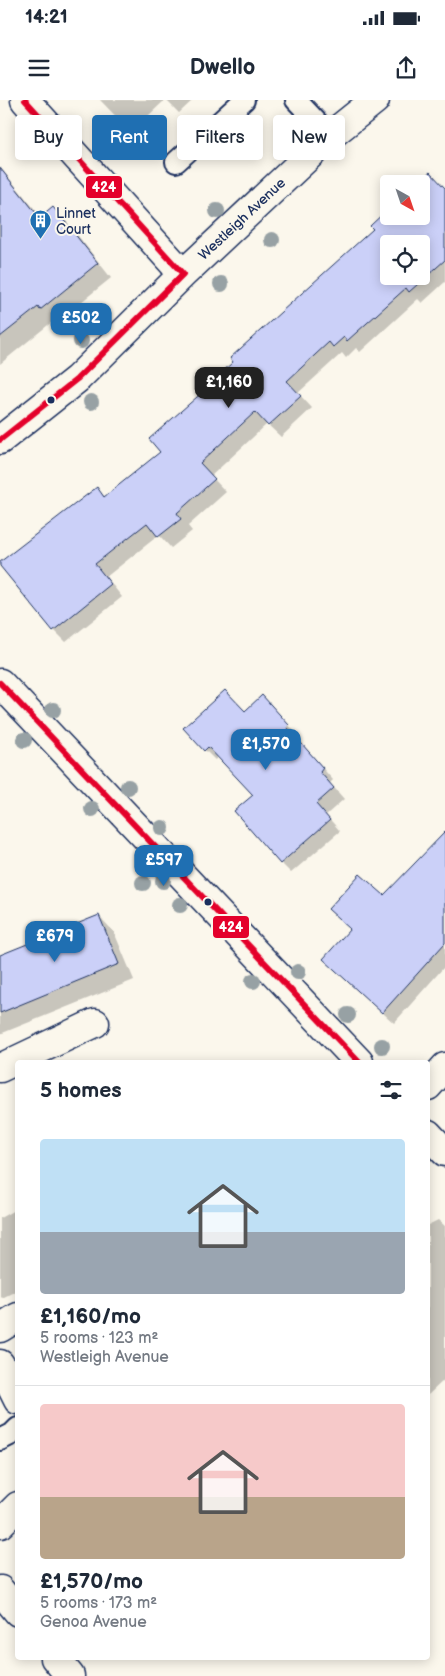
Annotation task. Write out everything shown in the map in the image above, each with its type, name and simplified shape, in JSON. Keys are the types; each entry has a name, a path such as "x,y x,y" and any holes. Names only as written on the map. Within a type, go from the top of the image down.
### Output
{"street":[{"path":"25,100 183,274"},
{"name":"Westleigh Avenue","path":"345,124 375,100"},
{"name":"Westleigh Avenue","path":"0,440 77,379 183,274 304,160"},
{"path":"0,683 357,1060"},
{"path":"17,1060 95,1023"},
{"path":"0,1068 15,1061"},
{"path":"430,1084 445,1067"},
{"path":"430,1136 445,1152"},
{"path":"0,1328 15,1319"},
{"path":"0,1364 15,1394"},
{"path":"0,1524 15,1509"},
{"path":"0,1590 15,1608"},
{"path":"57,1660 70,1676"}],"lane":[{"path":"176,162 244,100"},
{"path":"296,100 310,115"},
{"path":"0,1440 15,1431"}],"building":[{"name":"Linnet Court","path":"0,168 40,218 53,207 98,263 40,310 38,307 0,337"},
{"path":"430,172 445,188 445,260 430,273 430,235 380,235 380,285 417,285 409,292 406,288 347,341 344,337 333,347 329,342 287,381 301,396 268,426 255,412 200,463 215,479 177,513 181,519 158,537 147,523 95,564 111,584 53,631 0,566 0,562 97,487 104,497 160,452 149,439 221,376 220,374 233,362 230,358 373,229 370,226 380,217 380,225 430,225 430,175 426,175"},
{"path":"225,690 245,711 262,695 323,768 320,772 334,788 316,804 330,820 280,864 234,811 253,795 208,747 204,751 183,728"},
{"path":"445,832 445,943 382,1013 323,959 350,929 328,909 360,874 384,895"},
{"path":"99,915 119,964 0,1013 0,955"}],"transit line":[{"name":"424","path":"25,100 183,274"},
{"name":"424","path":"0,440 77,379 183,274"},
{"name":"424","path":"0,683 357,1060"}],"place":[{"name":"Linnet Court","path":"40,240"}]}
